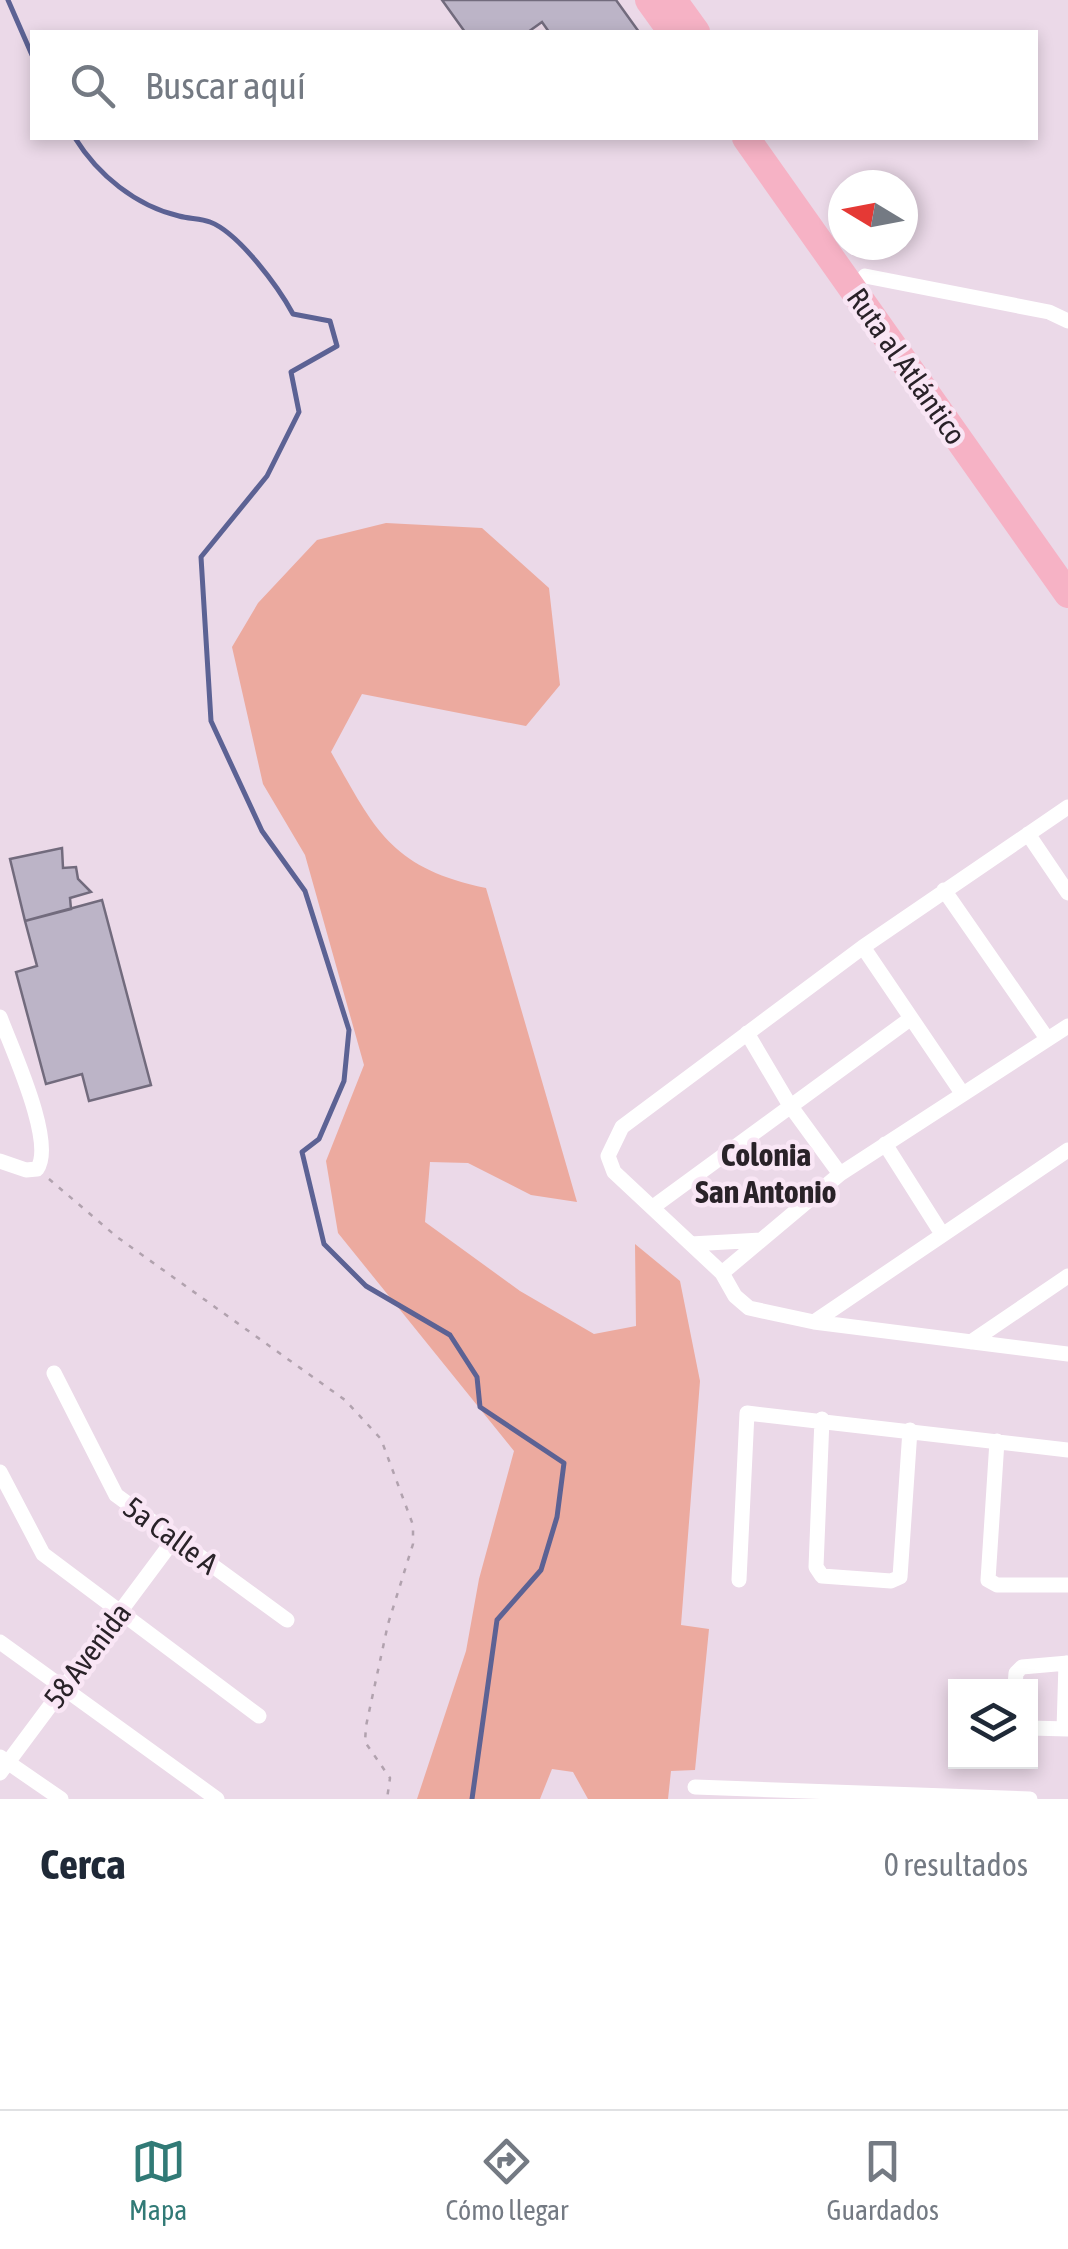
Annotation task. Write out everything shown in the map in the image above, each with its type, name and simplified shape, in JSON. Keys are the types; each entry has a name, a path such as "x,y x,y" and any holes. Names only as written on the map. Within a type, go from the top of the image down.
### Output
{"highway":[{"path":"649,0 671,30"},
{"path":"673,0 695,30"},
{"name":"Ruta al Atlántico","path":"747,140 1068,594"},
{"name":"Ruta al Atlántico","path":"770,140 828,223"},
{"name":"Ruta al Atlántico","path":"854,260 1068,562"}],"street":[{"path":"865,276 1049,312 1068,321"},
{"path":"1068,806 747,1032 614,1136 609,1163 722,1273 734,1296 749,1308 814,1322 1068,1354"},
{"path":"1028,834 1068,893"},
{"path":"944,890 1046,1037"},
{"path":"863,947 962,1093"},
{"path":"0,1017 39,1123 42,1160 37,1169 0,1161"},
{"path":"653,1207 910,1019"},
{"path":"722,1273 840,1174 1068,1026"},
{"path":"747,1032 789,1104 840,1174"},
{"path":"885,1144 942,1234"},
{"path":"814,1322 1068,1150"},
{"path":"691,1244 761,1240"},
{"path":"971,1342 1068,1276"},
{"name":"5a Calle A","path":"54,1373 110,1488 288,1620"},
{"path":"739,1580 744,1416 753,1411 1068,1450"},
{"path":"822,1419 816,1567 822,1576 891,1580 900,1576 910,1430"},
{"path":"996,1441 988,1580 997,1585 1068,1584"},
{"path":"0,1472 43,1554 259,1716"},
{"name":"58 Avenida","path":"2,1764 175,1538"},
{"path":"0,1642 216,1799"},
{"path":"1016,1679 1022,1667 1067,1664 1066,1729 1038,1728"},
{"path":"2,1764 61,1799"},
{"path":"695,1787 1030,1799"}],"path":[{"path":"37,1169 117,1237 345,1400 380,1440 413,1524 410,1559 388,1624 366,1726 365,1742 390,1778 387,1799"}],"shaded area":[{"path":"386,523 482,528 549,588 560,685 526,726 362,694 331,752 360,803 389,842 428,869 486,888 577,1202 531,1195 468,1163 430,1162 425,1222 520,1291 594,1334 636,1326 635,1244 680,1281 700,1381 681,1625 709,1629 695,1770 671,1771 668,1799 588,1799 573,1772 552,1769 540,1799 417,1799 466,1651 479,1579 514,1451 338,1233 326,1161 364,1065 305,855 263,784 232,647 258,603 317,540"}],"building":[{"path":"442,0 616,0 638,30 548,30 542,22 531,30 464,30"},
{"path":"62,848 63,868 76,867 78,879 91,892 70,898 71,909 25,921 10,859"},
{"path":"102,900 151,1085 89,1101 82,1074 46,1084 16,972 37,966 25,921"}],"waterway":[{"path":"8,0 30,50"},
{"path":"77,140 95,164 133,197 163,211 210,222 233,237 268,276 293,314 330,321 337,346 291,372 299,412 267,476 201,557 211,721 262,831 305,891 349,1030 344,1081 319,1139 302,1152 324,1244 366,1286 450,1335 477,1377 480,1407 564,1463 557,1517 541,1570 497,1620 472,1799"}],"district":[{"name":"Colonia San Antonio","path":"766,1172"}]}
